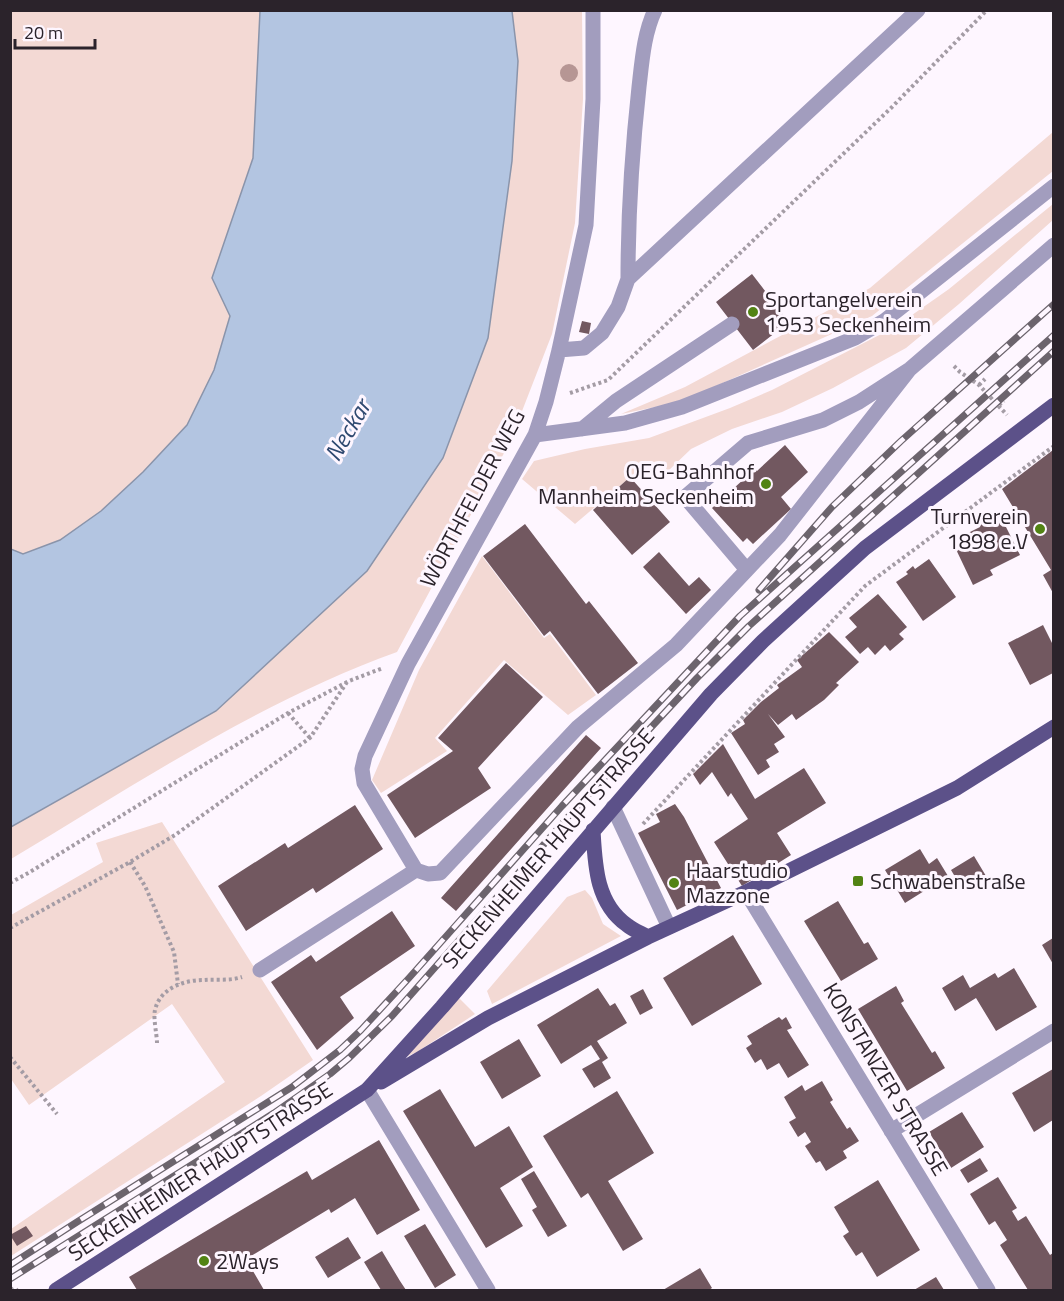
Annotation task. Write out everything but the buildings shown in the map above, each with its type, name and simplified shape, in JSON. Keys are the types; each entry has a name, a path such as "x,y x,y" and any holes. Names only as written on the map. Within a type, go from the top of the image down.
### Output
{"main road":[{"name":"SECKENHEIMER HAUPTSTRASSE","path":"56,1290 368,1090 711,694 780,625 865,548 1053,405"},
{"path":"368,1090 488,1018 648,937 746,892 957,788 1053,727"},
{"path":"593,830 595,866 599,886 610,909 627,925 648,937"}],"street":[{"name":"WÖRTHFELDER WEG","path":"416,870 364,783 362,769 365,756 408,664 535,435 546,402 586,225 593,99 593,10"},
{"path":"559,350 584,348 602,333 618,307 628,279 628,229 635,121 643,53 650,20 655,10"},
{"path":"628,279 918,10"},
{"path":"535,435 625,423 682,407 855,338 884,321 1053,186"},
{"path":"747,570 685,497 748,443 823,420 860,402 910,369 1053,245"},
{"path":"582,429 616,401 732,324"},
{"path":"260,970 416,870 428,874 440,873 578,727 676,645 780,535 910,369"},
{"path":"613,807 669,927"},
{"name":"KONSTANZER STRASSE","path":"746,892 988,1290"},
{"path":"891,1131 1053,1032"},
{"path":"368,1090 488,1290"}],"path":[{"path":"546,402 608,380 883,115 987,10"},
{"path":"954,366 979,385 1012,420"},
{"path":"979,385 985,379"},
{"path":"999,405 1004,401"},
{"path":"628,840 865,586 1053,446"},
{"path":"10,883 288,713 349,681 383,668 408,664"},
{"path":"10,928 175,835 310,738 349,681"},
{"path":"288,713 310,738"},
{"path":"130,862 144,886 174,952 178,984"},
{"path":"157,1044 155,1011 164,993 178,984 199,980 235,979 260,970"},
{"path":"10,1057 57,1113"},
{"path":"11,1290 15,1288 17,1290"}],"shaded area":[{"path":"10,11 582,11 583,99 575,223 552,334 510,442 397,652 346,672 247,720 199,746 11,859 11,827 216,711 11,692"},
{"path":"1053,132 1053,171 872,316 680,402 621,414 685,387 870,288"},
{"path":"1053,204 1053,220 906,348 833,388 782,412 732,429 691,449 667,472 654,477 642,467 575,524 522,479 534,461 649,438 730,408 772,390 895,327 949,289"},
{"path":"482,556 544,638 550,634 596,695 568,715 504,660 435,738 447,751 381,793 372,780 419,670"},
{"path":"162,822 313,1060 261,1096 11,1256 11,1229 225,1082 172,1004 29,1105 11,1079 11,915 103,862 96,843"},
{"path":"585,890 592,898 603,924 621,936 492,1004 487,991 567,897"},
{"path":"454,993 475,1014 417,1052 401,1059"}],"water":[{"name":"Neckar","path":"260,11 512,11 518,61 512,161 488,338 443,458 367,571 216,711 11,827 11,549 23,554 60,540 101,511 143,472 187,425 214,370 230,316 212,278 253,158"}],"railway":[{"path":"759,590 832,507 901,441 1054,304"},
{"path":"10,1265 292,1087 340,1050 409,978 562,806 740,616 1054,335"},
{"path":"10,1279 274,1113 349,1058 392,1016 576,808 697,678 749,626 1054,351"}],"place":[{"name":"Sportangelverein 1953 Seckenheim","path":"753,312"},
{"name":"OEG-Bahnhof Mannheim Seckenheim","path":"766,484"},
{"name":"Turnverein 1898 e.V","path":"1040,529"},
{"name":"Schwabenstraße","path":"858,881"},
{"name":"Haarstudio Mazzone","path":"674,883"},
{"name":"2Ways","path":"204,1261"}]}
